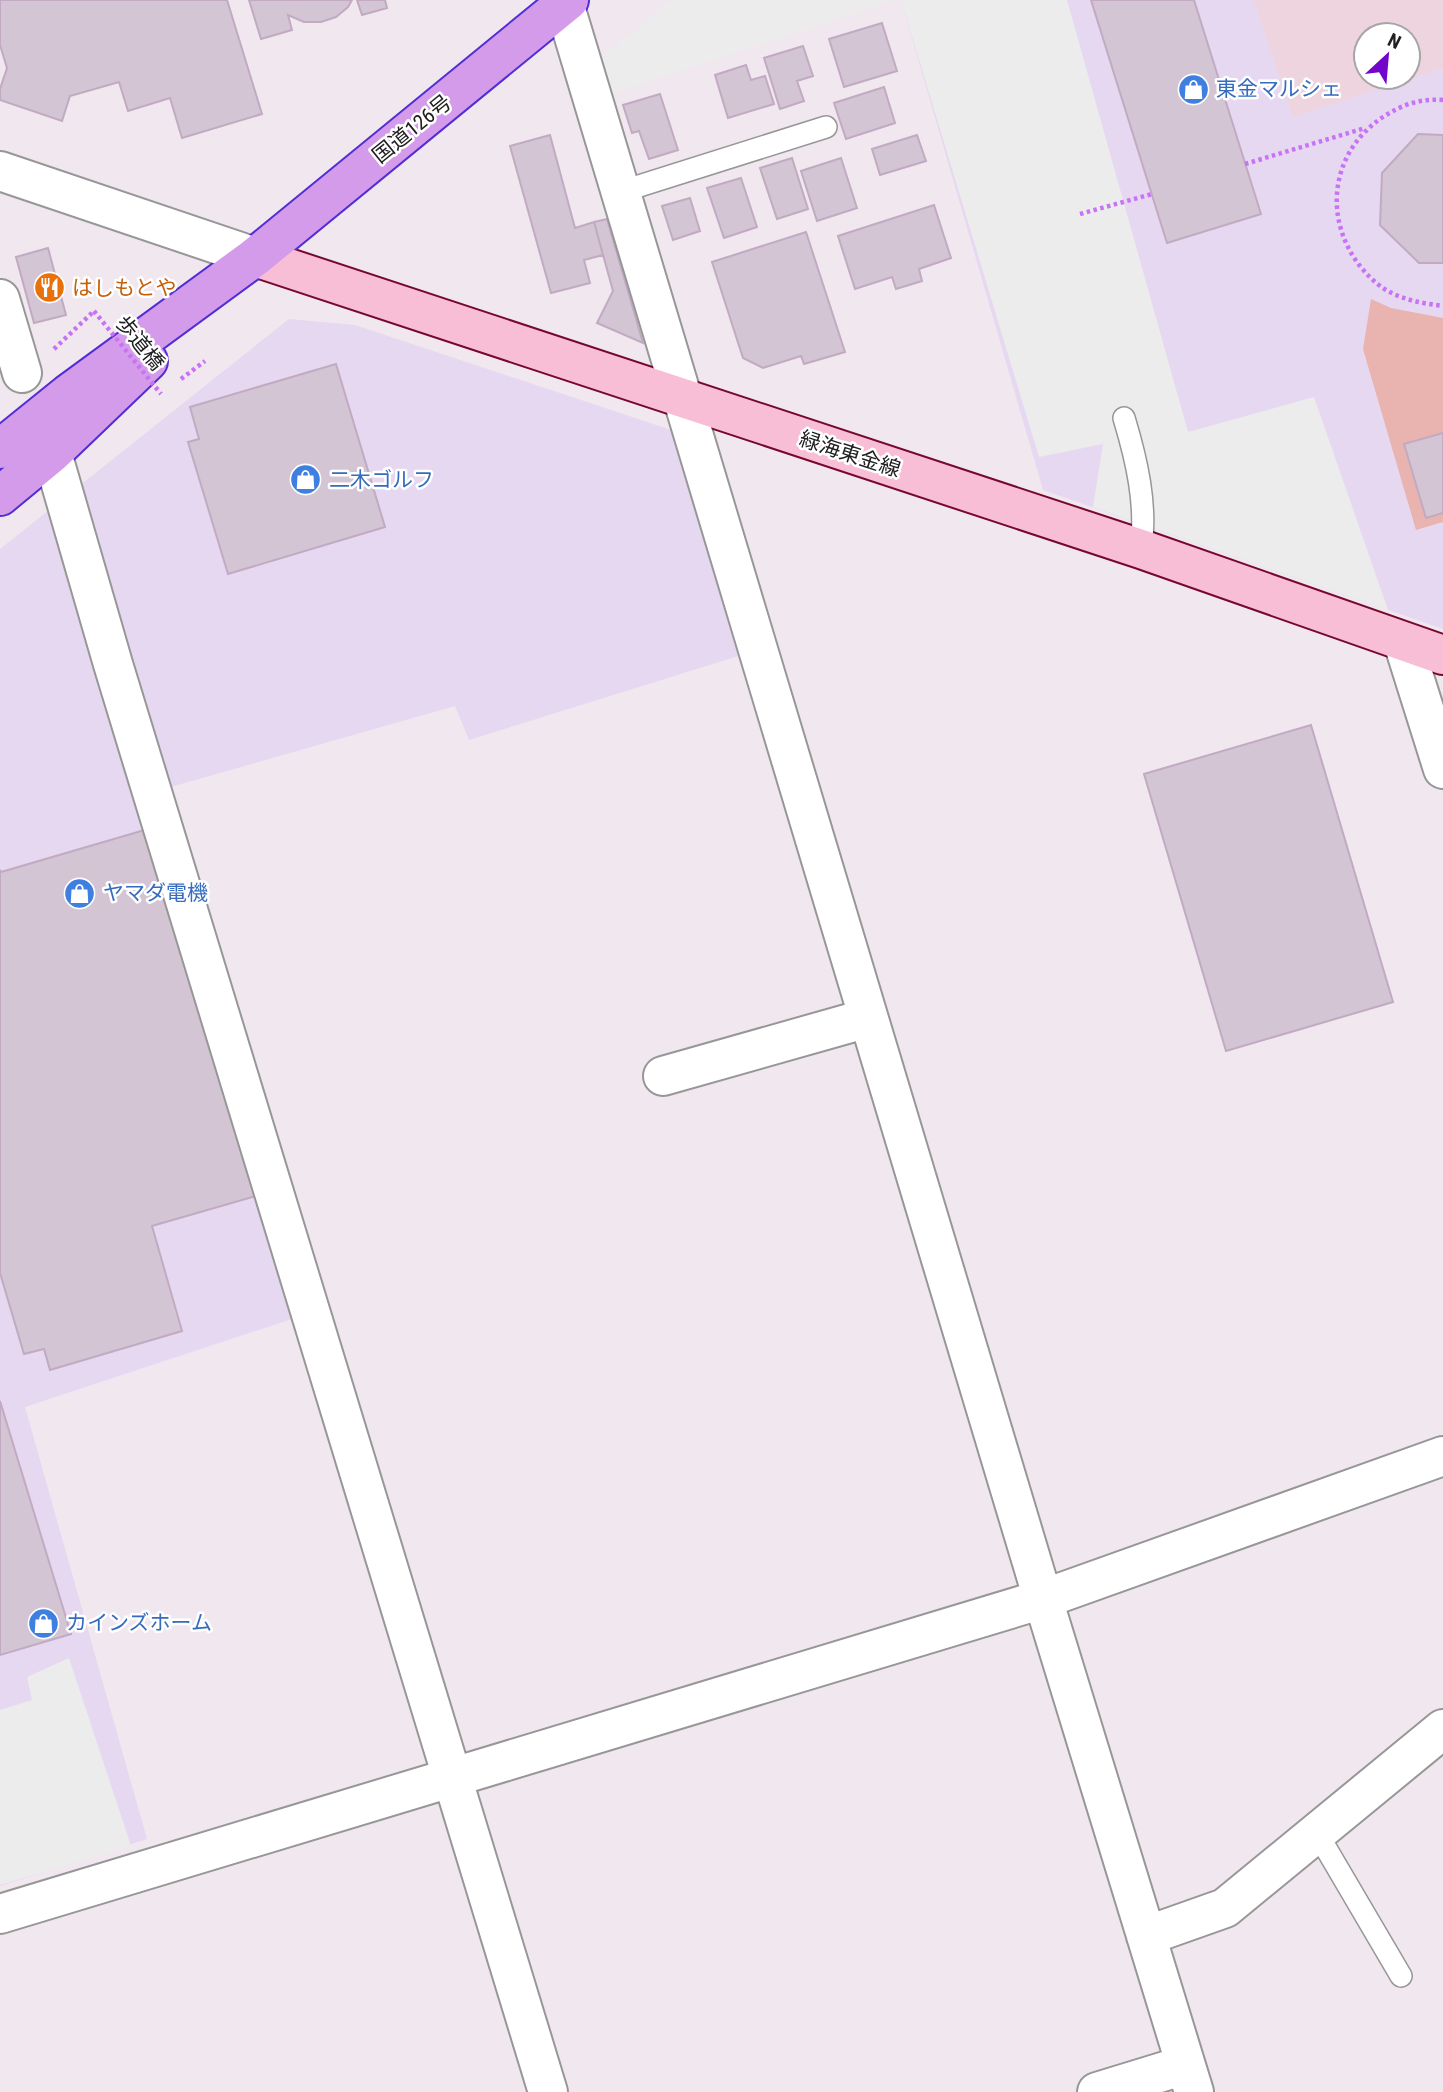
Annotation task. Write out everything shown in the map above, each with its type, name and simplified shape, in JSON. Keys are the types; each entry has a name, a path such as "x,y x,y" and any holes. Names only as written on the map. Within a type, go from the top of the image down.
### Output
{"highway":[{"name":"国道126号","path":"0,449 68,394 255,257 565,1"},
{"name":"国道126号","path":"0,496 52,453 255,257"}],"main road":[{"name":"緑海東金線","path":"255,257 1141,550 1443,655"}],"street":[{"path":"565,1 1043,1600 1190,2079 1097,2092"},
{"path":"0,170 255,257"},
{"path":"0,299 36,363"},
{"path":"52,453 125,704 548,2092"},
{"path":"1403,642 1443,769"},
{"path":"663,1076 869,1017"},
{"path":"0,1914 451,1776 1043,1600 1443,1456"},
{"path":"1146,1936 1225,1908 1443,1729"}],"lane":[{"path":"621,192 826,127"},
{"path":"1124,418 1136,457 1144,525 1141,550"},
{"path":"1317,1833 1401,1976"}],"path":[{"path":"1245,164 1367,128 1400,106 1432,99 1443,100"},
{"path":"1367,128 1347,153 1336,187 1338,223 1351,257 1375,283 1407,300 1443,306"},
{"path":"1080,215 1152,194"},
{"name":"歩道橋","path":"36,363 94,311 161,394"}],"shaded area":[{"path":"671,0 896,0 611,94 596,63"},
{"path":"901,0 1443,0 1443,629 1043,490"},
{"path":"901,0 1067,0 1188,432 1314,397 1388,610 1093,507 1103,444 1039,457"},
{"path":"1254,0 1443,0 1443,68 1422,75 1422,21 1352,21 1352,91 1373,91 1293,117"},
{"path":"1371,299 1391,308 1443,318 1443,522 1416,530 1363,349"},
{"path":"289,319 355,325 683,434 745,654 469,740 455,706 139,796 298,1317 25,1407 147,1839 0,1886 0,549"},
{"path":"69,1658 131,1846 0,1885 0,1710 32,1700 27,1677"}],"building":[{"path":"0,0 227,0 262,114 182,138 170,98 128,111 119,82 70,96 62,121 0,100 0,89 7,68 0,45"},
{"path":"249,0 352,0 336,17 321,22 304,22 288,15 292,30 261,39"},
{"path":"357,0 385,0 387,8 362,15"},
{"path":"1091,0 1194,0 1261,214 1167,243"},
{"path":"882,23 897,71 844,87 829,39"},
{"path":"803,46 813,76 797,81 804,101 780,109 764,58"},
{"path":"746,65 751,80 765,76 774,104 728,118 715,75"},
{"path":"884,87 895,123 846,139 834,103"},
{"path":"660,94 678,150 649,159 639,131 632,133 623,105"},
{"path":"1418,134 1443,135 1443,263 1419,263 1380,225 1382,173"},
{"path":"550,135 575,228 594,222 603,255 584,260 590,283 551,293 510,146"},
{"path":"917,135 926,161 880,175 872,149"},
{"path":"792,158 808,209 777,219 760,168"},
{"path":"841,158 857,208 817,221 801,171"},
{"path":"741,178 757,227 724,238 707,188"},
{"path":"690,198 700,231 673,240 662,206"},
{"path":"934,205 951,258 919,269 922,281 896,289 892,277 855,289 838,236"},
{"path":"607,219 643,343 597,323 613,291 594,222"},
{"path":"806,232 845,352 804,364 801,356 763,368 743,358 712,262"},
{"path":"48,248 66,315 34,323 16,257"},
{"path":"336,364 385,527 228,574 188,442 199,439 190,407"},
{"path":"1443,433 1443,513 1426,518 1404,444"},
{"path":"1311,725 1393,1002 1226,1051 1144,774"},
{"path":"148,829 256,1196 152,1226 182,1331 50,1370 44,1349 24,1354 0,1273 0,870 1,872"},
{"path":"0,1401 71,1634 0,1655"}],"place":[{"name":"東金マルシェ","path":"1193,89"},
{"name":"はしもとや","path":"49,288"},
{"name":"二木ゴルフ","path":"306,480"},
{"name":"ヤマダ電機","path":"80,893"},
{"name":"カインズホーム","path":"43,1623"}]}
